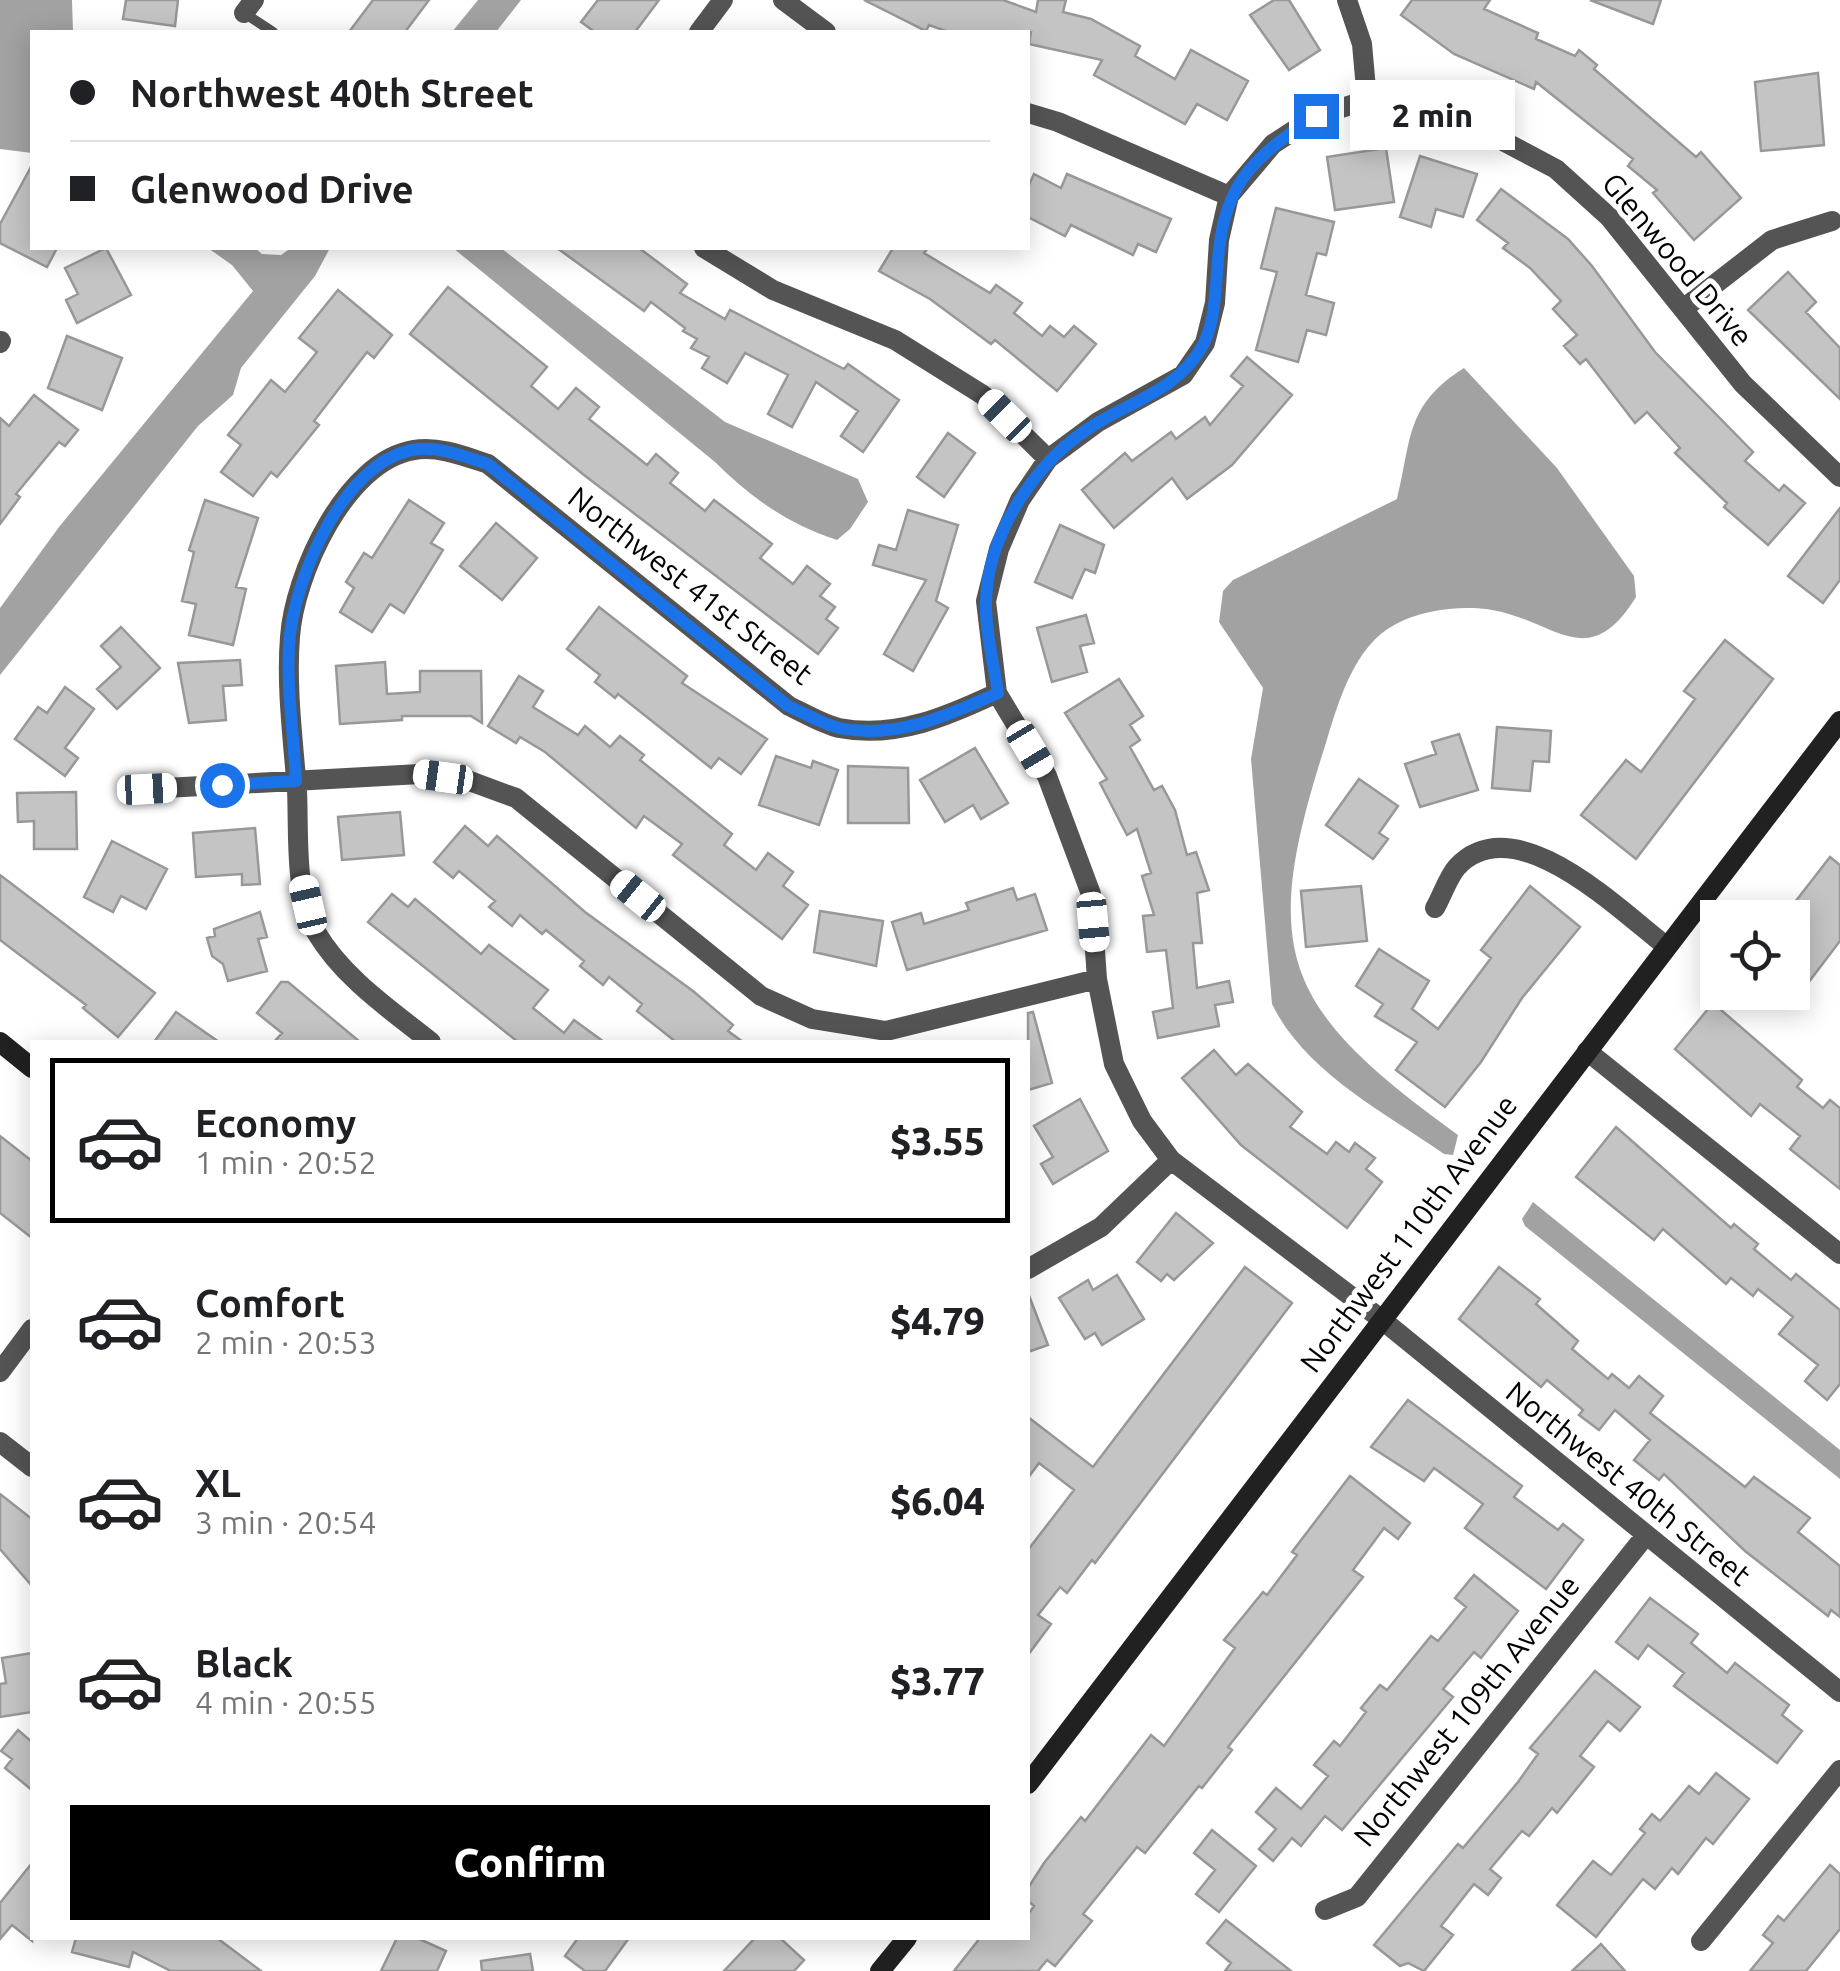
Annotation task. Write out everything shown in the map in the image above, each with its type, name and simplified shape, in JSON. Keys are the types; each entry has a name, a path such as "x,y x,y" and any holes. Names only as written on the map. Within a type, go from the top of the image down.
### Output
{"street":[{"path":"701,30 723,0"},
{"path":"783,0 823,30"},
{"path":"1348,0 1362,44 1367,100 1316,116 1273,144 1229,196 1219,240 1215,303 1205,343 1183,375 1098,422 1048,459 1020,500 999,549 986,601 998,693 1047,776 1091,894 1098,979 1114,1064 1142,1121 1171,1160 1381,1319"},
{"name":"Glenwood Drive","path":"1367,100 1465,122 1556,169 1609,217 1743,384 1840,477"},
{"path":"1030,114 1229,196"},
{"path":"1683,309 1772,240 1832,221"},
{"path":"707,250 774,290 894,340 983,395 1048,459"},
{"name":"Northwest 41st Street","path":"296,781 290,638 300,580 322,535 346,499 379,466 412,450 449,452 488,464 788,706 838,728 885,730 933,722 998,693"},
{"name":"Northwest 110th Avenue","path":"1030,1781 1840,721"},
{"path":"147,789 420,774 467,780 516,798 761,996 812,1019 886,1031 1098,979"},
{"path":"296,781 302,880 315,930 350,975 430,1040"},
{"path":"1435,908 1457,866 1477,854 1511,846 1548,858 1666,946"},
{"path":"0,1042 30,1066"},
{"path":"1587,1052 1840,1254"},
{"path":"1030,1268 1102,1227 1171,1160"},
{"name":"Northwest 40th Street","path":"1381,1319 1840,1692"},
{"path":"0,1372 30,1332"},
{"path":"0,1442 30,1465"},
{"name":"Northwest 109th Avenue","path":"1325,1910 1357,1897 1646,1536"},
{"path":"1701,1941 1840,1770"},
{"path":"880,1971 905,1940"}],"lane":[{"path":"249,6 271,30"}],"shaded area":[{"path":"0,0 72,0 73,30 30,30 30,153 0,149"},
{"path":"478,0 521,0 498,30 454,30"},
{"path":"211,250 257,250 281,255 288,250 329,250 315,276 241,368 233,395 198,426 0,675 0,608 59,527 253,291 232,265"},
{"path":"455,250 504,250 725,422 858,479 868,502 850,529 837,540 771,508"},
{"path":"1464,368 1557,468 1634,576 1636,597 1619,620 1602,633 1586,638 1492,610 1442,610 1406,619 1369,646 1349,678 1336,712 1304,817 1293,877 1291,927 1301,971 1321,1011 1354,1050 1458,1135 1453,1155 1444,1154 1325,1070 1286,1028 1272,1004 1251,759 1263,688 1219,622 1223,591 1233,580 1397,499 1409,441 1421,410 1445,382"},
{"path":"1533,1202 1840,1450 1840,1479 1525,1226 1522,1219"}],"building":[{"path":"126,0 178,0 175,26 123,19"},
{"path":"373,0 429,0 406,30 350,30"},
{"path":"598,0 659,0 636,30 592,30 581,22"},
{"path":"864,0 1003,0 1036,12 1038,0 1066,0 1063,12 1091,19 1140,46 1135,56 1175,79 1191,50 1248,81 1227,120 1197,104 1185,124 1094,75 1102,60 1030,44 1030,30 943,30 929,25 924,30"},
{"path":"1274,0 1289,0 1320,50 1289,70 1250,15"},
{"path":"1412,0 1490,0 1484,9 1538,33 1536,39 1575,56 1579,50 1597,65 1594,69 1696,157 1701,152 1741,198 1694,240 1653,193 1657,190 1628,166 1633,159 1536,82 1534,89 1454,54 1401,15"},
{"path":"1590,0 1661,0 1653,24"},
{"path":"1818,73 1824,145 1761,151 1755,82"},
{"path":"1386,148 1394,202 1335,210 1327,157"},
{"path":"1420,156 1477,174 1463,217 1436,209 1431,227 1400,217"},
{"path":"30,169 30,250 56,250 47,267 0,243 0,224"},
{"path":"1034,174 1061,188 1067,174 1171,219 1156,252 1138,244 1133,255 1071,225 1065,236 1030,218 1030,183"},
{"path":"1501,189 1568,239 1655,352 1753,452 1745,461 1779,491 1784,485 1805,503 1768,545 1724,507 1727,503 1675,453 1680,448 1647,412 1635,423 1586,359 1580,364 1564,346 1577,335 1553,309 1561,301 1530,268 1503,248 1508,243 1477,220"},
{"path":"1276,208 1334,222 1326,255 1317,253 1306,295 1334,303 1326,335 1307,330 1298,362 1256,350 1277,272 1261,268"},
{"path":"107,250 131,295 77,323 66,300 78,294 65,268"},
{"path":"560,250 642,250 687,284 680,293 725,319 730,310 844,369 848,364 899,400 863,452 841,436 858,411 816,382 792,427 768,414 788,375 745,353 727,383 702,368 709,357 691,348 697,339 683,331 685,328 651,302 644,311"},
{"path":"892,250 926,250 924,253 990,293 996,285 1022,303 1014,313 1042,336 1050,326 1064,337 1074,326 1096,344 1057,391 995,340 991,344 930,299 879,271"},
{"path":"1788,272 1816,302 1806,312 1840,348 1840,399 1748,310"},
{"path":"448,287 547,367 531,386 558,409 576,388 599,407 589,419 647,465 656,454 678,473 670,483 705,511 714,500 772,544 760,558 793,584 807,566 830,584 820,596 835,607 826,619 838,628 818,654 584,475 410,334"},
{"path":"338,290 392,335 374,358 367,352 314,421 319,425 277,477 271,472 253,496 221,472 241,445 228,435 271,380 285,392 317,352 299,338"},
{"path":"67,336 122,358 102,410 48,388"},
{"path":"1247,357 1292,395 1232,465 1187,499 1172,478 1114,528 1082,490 1125,453 1132,461 1171,432 1176,439 1205,417 1210,425 1243,386 1231,376"},
{"path":"34,395 78,430 65,446 59,442 16,494 20,497 0,524 0,418 9,426"},
{"path":"948,433 975,453 944,497 917,477"},
{"path":"205,500 258,518 236,587 246,589 233,645 189,635 196,604 182,601 194,552 189,550"},
{"path":"409,500 444,523 431,543 443,550 404,613 390,604 372,632 340,612 354,588 346,582 364,553 372,558"},
{"path":"1840,508 1840,580 1823,603 1788,576"},
{"path":"908,510 958,525 936,601 948,608 913,671 884,654 926,580 873,565 879,545 896,550"},
{"path":"496,523 537,558 502,600 460,566"},
{"path":"1060,525 1104,545 1095,573 1085,569 1072,598 1035,582"},
{"path":"599,607 687,676 682,683 767,739 741,774 719,758 711,768 618,694 615,698 595,682 600,675 567,649"},
{"path":"1086,615 1094,643 1080,646 1087,672 1052,682 1037,628"},
{"path":"121,627 160,668 117,709 97,689 121,667 101,646"},
{"path":"1725,640 1773,679 1636,859 1581,815 1626,760 1641,772 1695,699 1684,691"},
{"path":"240,660 242,685 223,686 226,720 189,723 178,663"},
{"path":"385,662 387,694 420,692 420,671 481,671 482,723 471,716 402,716 402,720 340,724 336,666"},
{"path":"519,676 543,691 533,707 578,735 585,726 610,747 620,736 644,755 640,760 732,834 724,845 756,870 768,853 793,872 783,886 808,905 782,939 673,855 682,844 644,816 636,828 545,752 520,737 516,743 488,726"},
{"path":"1119,679 1143,716 1130,725 1140,740 1130,747 1154,790 1162,786 1175,810 1187,855 1196,852 1209,890 1197,893 1202,943 1193,943 1197,988 1229,981 1233,1002 1215,1005 1219,1026 1158,1038 1153,1012 1173,1008 1166,950 1147,952 1143,916 1154,915 1142,876 1151,873 1137,829 1127,835 1100,783 1107,779 1065,713"},
{"path":"65,687 94,709 65,748 78,758 65,776 15,739 38,707 47,713"},
{"path":"1497,727 1551,731 1549,762 1533,761 1530,791 1492,788"},
{"path":"1459,734 1478,790 1420,807 1405,764 1436,754 1432,742"},
{"path":"975,748 1008,803 981,819 973,805 945,822 920,780"},
{"path":"776,756 811,768 813,761 838,770 819,825 759,805"},
{"path":"848,766 908,768 909,823 848,823"},
{"path":"1359,779 1398,806 1379,833 1388,839 1373,859 1326,825"},
{"path":"76,792 77,849 34,849 34,821 18,822 17,793"},
{"path":"400,812 404,855 342,860 338,817"},
{"path":"465,826 488,846 497,836 585,912 693,991 733,1025 728,1031 740,1040 673,1040 637,1011 642,1004 609,977 603,985 580,966 584,961 546,930 542,934 520,915 512,926 489,907 495,901 459,871 453,878 434,862"},
{"path":"255,828 260,884 242,885 242,874 196,877 193,833"},
{"path":"112,841 167,869 146,909 121,896 113,912 84,897"},
{"path":"1830,857 1840,865 1840,941 1810,980 1810,900 1797,900"},
{"path":"0,875 155,993 118,1037 83,1008 86,1005 0,940"},
{"path":"1361,886 1367,941 1306,947 1301,891"},
{"path":"1530,886 1580,927 1522,998 1481,1062 1445,1107 1396,1070 1417,1042 1375,1016 1383,1004 1356,986 1379,949 1429,981 1412,1009 1438,1029 1491,958 1481,950"},
{"path":"1013,888 1017,900 1035,894 1047,930 907,970 892,922 921,913 924,924 969,910 966,903"},
{"path":"392,894 408,907 415,899 481,954 489,945 548,990 533,1008 564,1033 574,1020 601,1040 516,1040 368,922"},
{"path":"820,911 883,921 876,966 814,952"},
{"path":"260,912 267,937 258,939 267,971 228,981 223,964 212,956 207,938 215,936 214,929"},
{"path":"281,982 288,982 358,1040 276,1040 282,1033 257,1013"},
{"path":"1707,1010 1721,1010 1802,1080 1797,1087 1823,1108 1830,1100 1840,1108 1840,1189 1790,1149 1800,1136 1760,1104 1751,1116 1675,1049"},
{"path":"176,1012 216,1040 155,1040"},
{"path":"1033,1012 1052,1083 1030,1089 1030,1040 1028,1013"},
{"path":"1214,1050 1236,1075 1248,1064 1302,1112 1290,1127 1327,1154 1336,1142 1349,1152 1355,1143 1375,1158 1366,1169 1382,1182 1347,1228 1241,1145 1182,1078"},
{"path":"1080,1099 1108,1151 1053,1184 1041,1164 1053,1157 1034,1126"},
{"path":"1616,1127 1731,1228 1734,1224 1758,1244 1754,1249 1791,1280 1796,1274 1840,1310 1840,1384 1827,1400 1805,1381 1818,1365 1779,1334 1793,1317 1758,1289 1753,1296 1731,1278 1726,1284 1663,1229 1654,1240 1576,1177"},
{"path":"0,1136 30,1159 30,1236 0,1213"},
{"path":"1176,1213 1213,1243 1174,1280 1167,1274 1161,1281 1137,1262"},
{"path":"1245,1267 1292,1303 1095,1563 1092,1560 1067,1593 1060,1587 1038,1615 1051,1624 1030,1652 1030,1547 1074,1490 1039,1463 1030,1475 1030,1419 1093,1467"},
{"path":"1499,1267 1540,1299 1536,1304 1578,1341 1572,1349 1608,1379 1612,1374 1629,1388 1639,1376 1663,1396 1650,1413 1745,1487 1754,1477 1810,1518 1798,1532 1840,1566 1840,1617 1831,1610 1828,1616 1745,1551 1664,1474 1659,1480 1634,1460 1650,1440 1615,1410 1599,1430 1579,1415 1583,1410 1547,1380 1541,1387 1459,1319"},
{"path":"1117,1275 1144,1319 1102,1345 1095,1333 1085,1339 1059,1298 1088,1280 1093,1290"},
{"path":"1030,1298 1048,1345 1030,1351"},
{"path":"1408,1400 1522,1486 1514,1497 1558,1530 1563,1524 1583,1540 1546,1589 1465,1528 1483,1504 1434,1468 1424,1481 1371,1447"},
{"path":"1350,1476 1410,1523 1398,1539 1384,1528 1353,1570 1363,1577 1228,1747 1232,1750 1202,1788 1199,1786 1145,1853 1137,1847 1083,1914 1092,1921 1055,1966 1047,1960 1038,1971 954,1971 978,1940 1030,1940 1030,1912 1034,1906 1030,1903 1030,1885 1044,1863 1081,1817 1085,1821 1151,1735 1164,1746 1235,1648 1224,1640 1263,1592 1267,1595 1297,1555 1292,1552"},
{"path":"0,1494 30,1517 30,1584 0,1549"},
{"path":"1474,1575 1518,1611 1481,1658 1474,1652 1443,1689 1453,1697 1342,1830 1325,1816 1301,1846 1292,1838 1273,1861 1259,1849 1276,1829 1256,1812 1276,1788 1301,1809 1328,1776 1314,1765 1334,1741 1340,1746 1366,1712 1361,1708 1380,1685 1387,1690 1431,1636 1438,1641 1466,1607 1455,1598"},
{"path":"1650,1598 1698,1634 1691,1643 1727,1673 1735,1663 1789,1705 1782,1715 1802,1731 1777,1763 1674,1686 1684,1673 1648,1645 1638,1659 1616,1642"},
{"path":"30,1653 30,1712 0,1717 0,1684 6,1683 2,1658"},
{"path":"1595,1671 1640,1707 1620,1731 1608,1721 1580,1756 1594,1767 1557,1813 1552,1808 1529,1836 1522,1831 1490,1869 1501,1878 1488,1895 1474,1884 1441,1926 1453,1935 1424,1971 1408,1963 1400,1966 1374,1945 1458,1844 1463,1848 1518,1782 1538,1754 1530,1748"},
{"path":"18,1730 30,1740 30,1788 5,1768 12,1759 1,1751"},
{"path":"1716,1773 1749,1799 1713,1844 1706,1838 1678,1874 1672,1868 1655,1889 1643,1879 1596,1937 1557,1905 1593,1861 1611,1875 1645,1833 1640,1829 1652,1814 1660,1821 1689,1786 1699,1794"},
{"path":"1212,1830 1256,1866 1219,1912 1196,1894 1215,1870 1194,1853"},
{"path":"1830,1865 1840,1874 1840,1929 1806,1971 1750,1971 1773,1943 1763,1935 1778,1916 1784,1921"},
{"path":"30,1866 30,1939 12,1925 0,1939 0,1903"},
{"path":"1226,1920 1291,1971 1225,1971 1231,1963 1207,1943"},
{"path":"75,1940 220,1940 261,1971 171,1971 133,1952 129,1967 72,1952"},
{"path":"396,1940 421,1940 446,1951 437,1971 381,1971"},
{"path":"577,1940 628,1940 605,1971 585,1971 565,1956"},
{"path":"753,1940 782,1940 804,1960 794,1971 724,1971"},
{"path":"1601,1944 1625,1971 1572,1971"},
{"path":"530,1954 533,1971 482,1971 481,1961"}],"route":[{"path":"222,785 296,781 290,638 300,580 322,535 346,499 379,466 412,450 449,452 488,464 788,706 838,728 885,730 933,722 998,693 986,601 999,549 1020,500 1048,459 1098,422 1183,375 1205,343 1215,303 1219,240 1229,196 1273,144 1316,116"}]}
